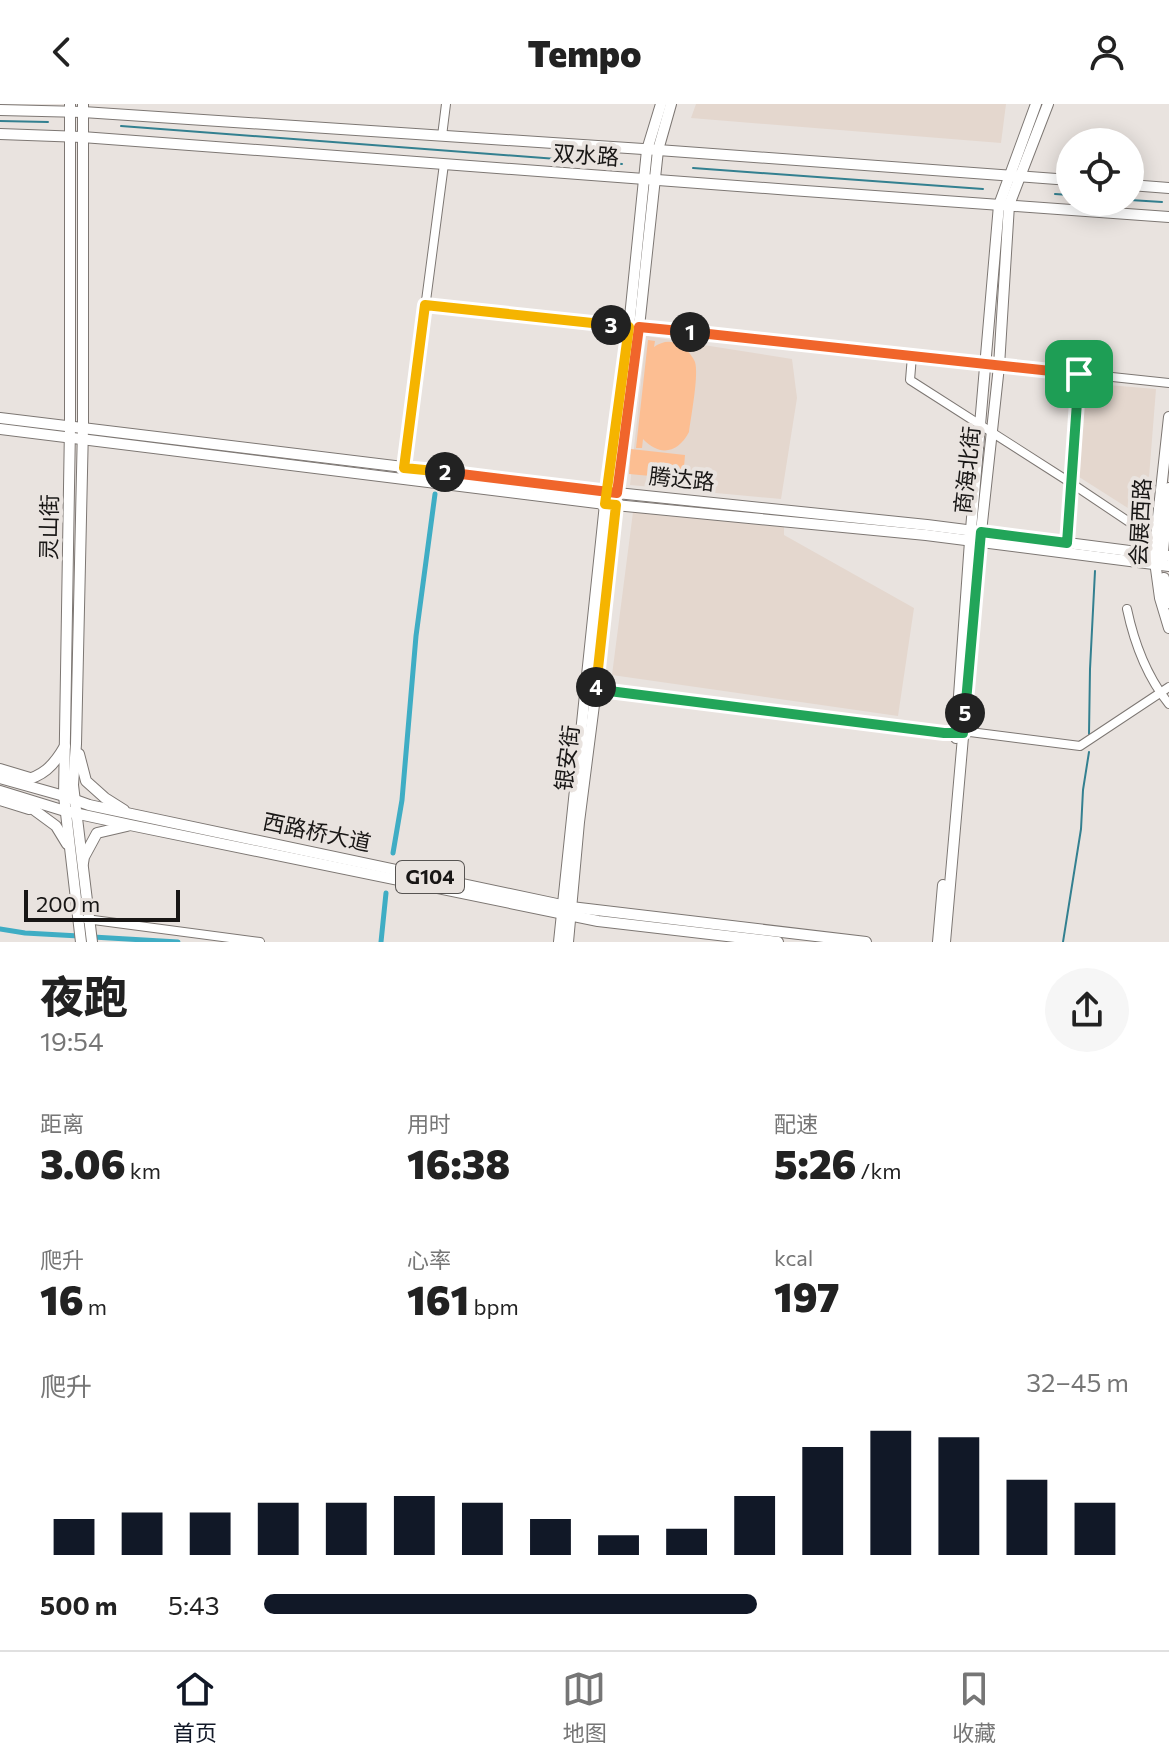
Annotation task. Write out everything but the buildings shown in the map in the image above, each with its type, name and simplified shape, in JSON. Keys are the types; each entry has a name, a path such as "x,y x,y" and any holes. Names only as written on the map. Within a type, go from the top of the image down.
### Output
{"main road":[{"name":"银安街","path":"568,942 566,910 610,505 661,104"},
{"name":"银安街","path":"653,150 671,104"},
{"name":"商海北街","path":"945,942 986,364 1009,175 1036,104"},
{"name":"商海北街","path":"976,536 999,366 1004,205 1021,177 1048,104"},
{"name":"灵山街","path":"70,108 76,432"},
{"name":"双水路","path":"0,110 83,108 1056,179"},
{"name":"灵山街","path":"83,108 70,848 83,921 92,942"},
{"name":"双水路","path":"0,134 69,136 1169,217"},
{"path":"1144,186 1169,188"},
{"name":"会展西路","path":"1169,417 1156,540 1169,603"},
{"name":"腾达路","path":"0,418 76,432 610,505 1067,543 1162,560"},
{"name":"腾达路","path":"0,429 76,432 404,468 1162,560"},
{"name":"会展西路","path":"1169,488 1160,598 1169,628"},
{"name":"银安街","path":"559,942 596,689 610,505"},
{"name":"商海北街","path":"938,942 960,733"},
{"path":"17,783 32,779 55,763 71,744 86,781 130,819 97,833 82,865"},
{"path":"0,769 32,779"},
{"name":"西路桥大道","path":"0,778 70,805"},
{"name":"西路桥大道","path":"0,791 566,910 866,942"},
{"path":"14,795 56,826 70,848"},
{"path":"0,800 40,813"},
{"name":"灵山街","path":"70,805 82,865 81,942"},
{"name":"西路桥大道","path":"566,910 598,921 778,942"}],"street":[{"path":"442,136 446,104"},
{"path":"404,468 444,164"},
{"path":"425,305 1169,383"},
{"path":"912,356 910,380 1156,540"},
{"path":"1067,543 1079,374"},
{"path":"1127,609 1140,652 1165,690 1169,704"},
{"path":"596,689 944,733 1080,746 1165,690"},
{"path":"83,921 260,942"}],"shaded area":[{"path":"696,104 1006,104 1001,143 691,118"},
{"path":"646,336 792,359 797,398 781,499 630,485"},
{"path":"648,340 655,341 654,347 666,342 678,344 695,362 689,432 680,444 668,450 649,445 643,439 642,448 636,448"},
{"path":"1084,383 1156,389 1147,502 1131,510 1076,475"},
{"path":"631,449 685,455 683,479 629,474"},
{"path":"633,512 784,527 784,535 914,608 898,716 612,675"}],"waterway":[{"path":"0,121 48,122"},
{"path":"121,126 622,164"},
{"path":"693,168 983,189"},
{"path":"1144,201 1162,202"},
{"path":"393,853 402,800 416,636 435,494"},
{"path":"1089,734 1095,571"},
{"path":"1063,942 1081,829 1089,752"},
{"path":"381,942 386,893"},
{"path":"0,929 79,936"},
{"path":"93,937 178,942"}],"route":[{"path":"1079,374 639,327 617,493 607,491 404,468 425,305 629,327 607,491 605,504 616,505 596,689 963,733 981,532 1067,543 1079,374"}]}
